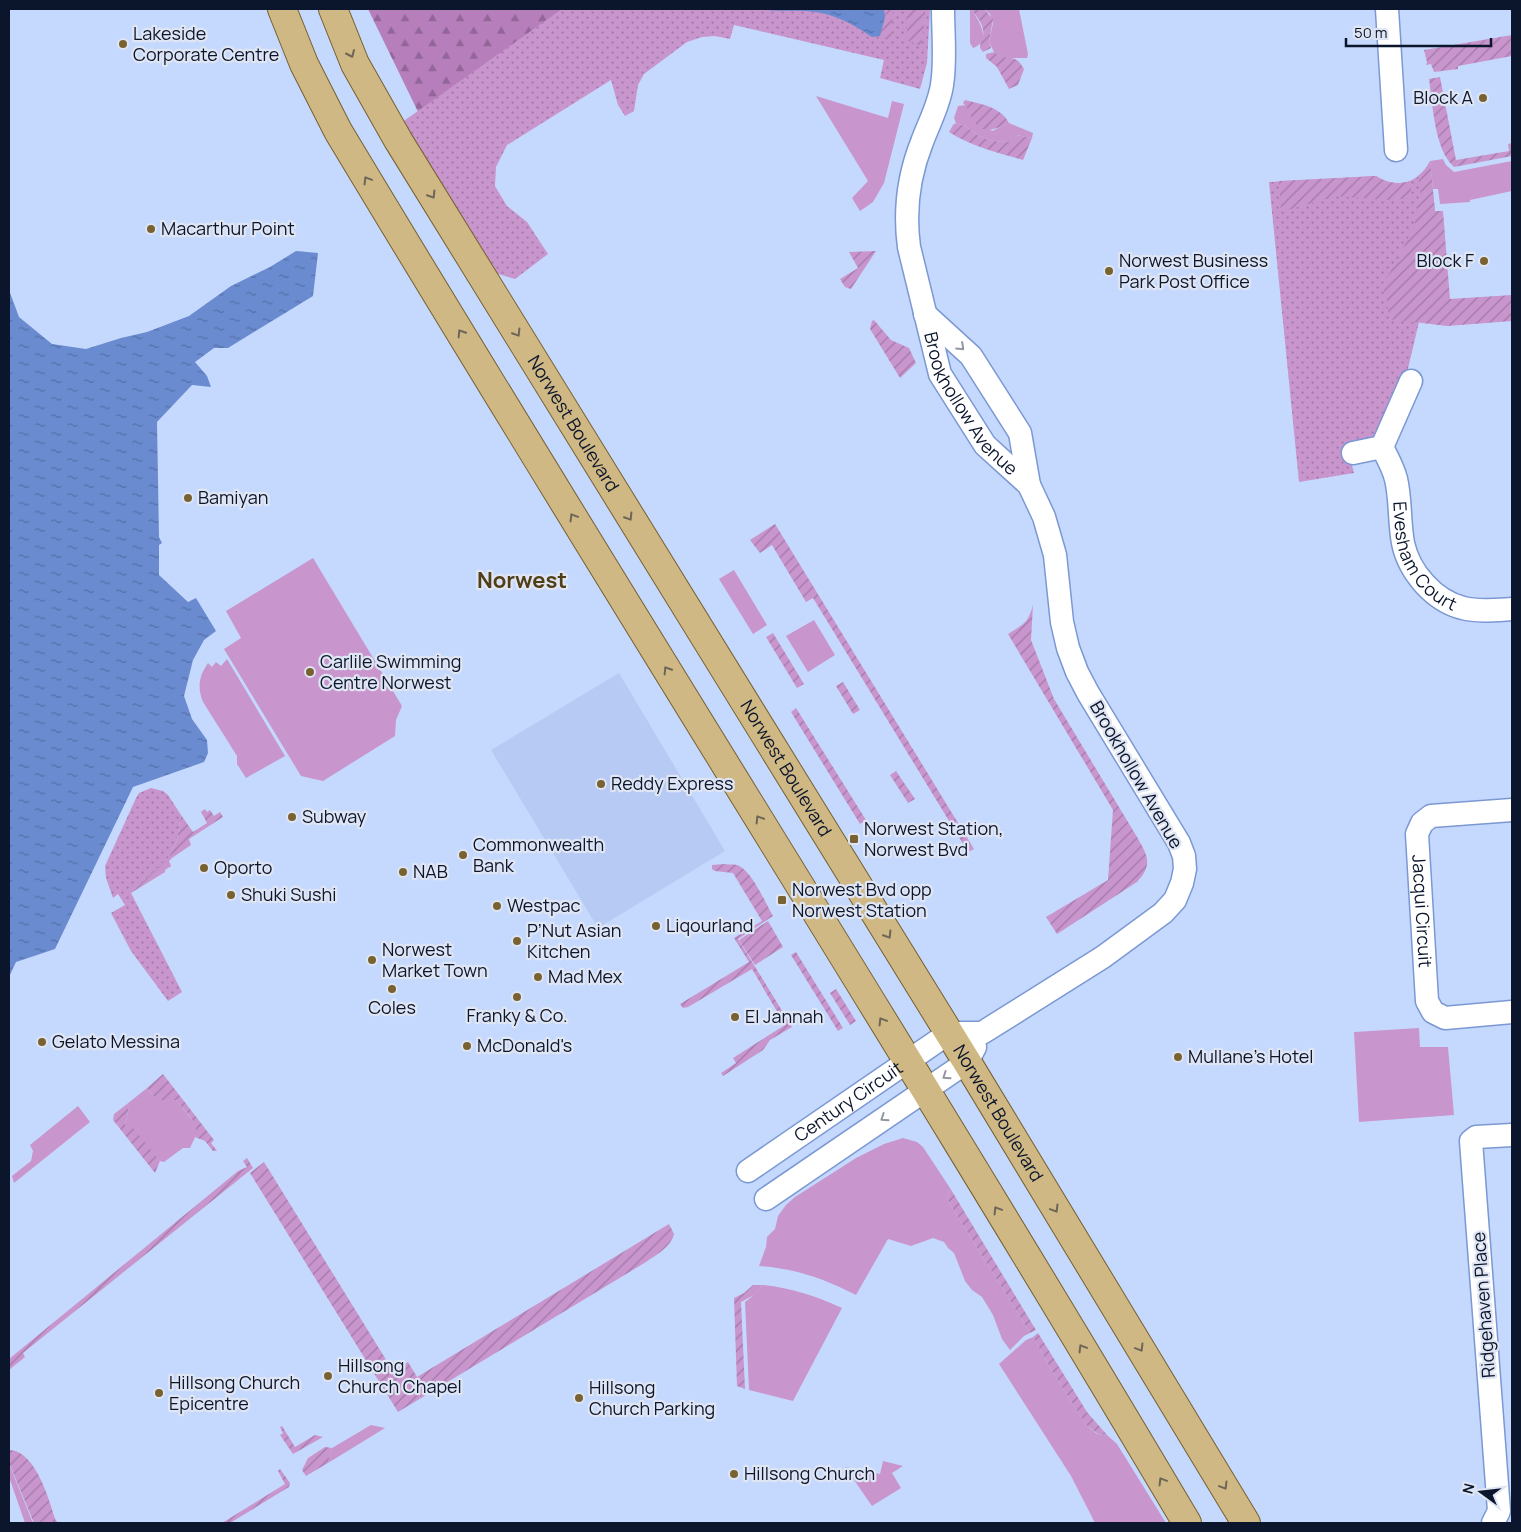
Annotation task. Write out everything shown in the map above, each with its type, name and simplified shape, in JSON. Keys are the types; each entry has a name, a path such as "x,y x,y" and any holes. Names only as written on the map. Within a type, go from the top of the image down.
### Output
{"main road":[{"path":"282,9 304,64 338,131 1187,1523"},
{"name":"Norwest Boulevard","path":"333,9 355,64 398,140 967,1062 1246,1523"}],"street":[{"name":"Brookhollow Avenue","path":"942,9 944,64 942,85 938,102 909,182 906,203 906,226 909,247 940,374 985,445 1029,485"},
{"path":"1387,9 1396,150"},
{"name":"Brookhollow Avenue","path":"925,314 971,356 1020,433 1029,485 1051,537 1055,556 1062,622 1068,648 1077,672 1088,694 1173,831 1184,856 1185,869 1182,884 1175,900 1163,913 1103,957 982,1033"},
{"path":"1353,453 1382,447 1411,381"},
{"name":"Evesham Court","path":"1382,447 1396,478 1403,544 1408,560 1418,576 1432,591 1446,601 1463,608 1488,611 1512,609"},
{"name":"Jacqui Circuit","path":"1512,810 1431,816 1422,823 1417,834 1427,1001 1433,1012 1445,1018 1512,1012"},
{"name":"Century Circuit","path":"748,1171 949,1033"},
{"path":"949,1033 982,1033 967,1062"},
{"name":"Century Circuit","path":"766,1199 967,1062"},
{"name":"Ridgehaven Place","path":"1502,1515 1471,1141 1476,1137 1512,1135"}],"shaded area":[{"path":"562,9 930,9 927,63 920,89 880,78 884,60 734,25 730,39 715,36 702,37 687,42 644,74 638,85 634,111 625,116 618,105 611,80 507,145 496,167 495,186 507,206 527,222 548,254 515,279 495,273 401,123"},
{"path":"884,9 893,9 891,42 880,36 885,17"},
{"path":"906,9 925,9 921,46 906,40"},
{"path":"971,9 980,24 983,35 979,45 973,48 970,43"},
{"path":"971,9 984,9 993,19 989,42 991,48 983,52 980,45 983,28"},
{"path":"984,9 1019,9 1028,54 1027,58 1002,58 994,52 989,42 993,23 990,14"},
{"path":"1512,35 1512,56 1458,66 1458,69 1434,72 1431,64 1426,65 1424,50"},
{"path":"994,52 1003,57 1013,58 1020,63 1024,69 1018,85 1009,89 997,67 986,58 986,54"},
{"path":"1440,77 1456,160 1509,151 1508,144 1512,143 1512,156 1454,167 1442,149 1433,114 1429,79"},
{"path":"816,96 888,118 892,101 904,104 884,183 873,202 860,211 852,198 868,181"},
{"path":"965,100 996,110 1009,123 987,130 979,127 963,103"},
{"path":"966,105 992,131 1009,123 1033,133 1032,138 1016,135 1013,141 1001,142 979,136 965,126 956,123 954,118 958,106"},
{"path":"956,123 989,140 1012,141 1016,135 1032,138 1023,160 985,149 957,137 949,132"},
{"path":"1443,159 1446,165 1454,172 1512,161 1512,191 1470,200 1470,202 1440,204 1438,189 1433,189 1430,161"},
{"path":"1430,161 1443,293 1419,322 1406,377 1375,440 1347,446 1354,473 1299,482 1269,182 1376,176 1392,183 1407,182 1420,175"},
{"path":"1430,161 1435,211 1443,211 1450,299 1512,295 1512,321 1447,326 1389,319 1387,300 1382,285 1397,261 1400,262 1403,257 1400,255 1415,223 1418,199 1421,196 1418,176 1426,169"},
{"path":"1376,176 1392,183 1410,181 1412,198 1385,200 1336,196 1281,212 1279,181"},
{"path":"876,251 851,289 845,287 840,279 858,268 849,252"},
{"path":"874,320 891,340 909,348 916,363 900,378 870,329"},
{"path":"775,524 974,849 968,852 813,598 806,602 772,545 760,553 750,540"},
{"name":"Carlile Swimming Centre Norwest","path":"313,558 402,706 396,720 395,736 323,781 301,776 224,649 241,638 226,611"},
{"path":"734,570 767,625 753,634 719,579"},
{"path":"1033,605 1031,640 1054,699 1137,837 1147,860 1145,870 1137,882 1057,934 1046,917 1108,880 1113,810 1008,634 1025,622"},
{"path":"814,620 835,655 808,672 786,636"},
{"path":"773,633 804,684 797,688 766,637"},
{"path":"227,659 285,756 246,778 237,764 237,756 203,702 200,691 201,677 208,663 212,667 216,662 221,666"},
{"path":"619,673 725,851 598,928 491,750"},
{"path":"843,682 860,710 853,714 836,686"},
{"path":"796,708 866,820 860,824 791,712"},
{"path":"896,771 915,799 908,803 890,775"},
{"path":"151,788 163,791 168,795 181,815 177,840 169,857 131,893 182,992 168,1001 131,951 111,913 125,905 118,894 113,898 106,878 105,866 136,798 139,793"},
{"path":"205,809 207,812 210,810 214,816 220,812 223,817 189,839 191,845 169,861 171,866 165,872 131,893 169,857 177,840 181,815 193,832 207,823 201,812"},
{"path":"712,865 737,865 748,873 773,916 738,939 792,1027 770,1040 763,1050 723,1076 721,1073 736,1063 733,1058 785,1025 752,969 688,1007 683,1008 680,1004 749,962 734,938 762,921 733,873 712,869"},
{"path":"768,921 783,947 755,965 739,940"},
{"path":"796,952 843,1028 838,1031 791,955"},
{"path":"836,989 856,1021 850,1025 830,993"},
{"path":"1419,1028 1420,1047 1448,1047 1454,1115 1359,1122 1354,1032"},
{"path":"163,1074 214,1140 211,1143 217,1151 213,1151 205,1141 195,1137 196,1127 194,1122 176,1100 159,1100 147,1088"},
{"path":"147,1088 153,1095 159,1098 176,1100 195,1123 198,1131 190,1148 183,1148 164,1162 160,1161 125,1126 129,1107 127,1104"},
{"path":"127,1104 129,1107 125,1126 133,1128 160,1161 155,1173 113,1120 114,1114"},
{"path":"78,1106 90,1122 14,1183 12,1176 31,1161 33,1151 30,1145"},
{"path":"903,1138 917,1142 923,1147 950,1188 948,1197 951,1206 1030,1333 1024,1336 1010,1350 1002,1339 993,1315 982,1297 972,1290 965,1281 954,1253 944,1242 933,1238 911,1246 888,1239 856,1295 809,1275 785,1269 759,1266 766,1247 767,1237 775,1229 778,1216 795,1197 856,1158 884,1144"},
{"path":"247,1158 253,1168 23,1353 25,1357 9,1370 9,1359 238,1171 247,1167 243,1161"},
{"path":"264,1162 393,1371 408,1362 417,1377 669,1224 674,1234 666,1247 646,1262 398,1412 250,1173"},
{"path":"950,1188 1036,1330 1030,1333 951,1206 948,1197"},
{"path":"753,1285 763,1285 754,1295 741,1302 745,1389 737,1386 734,1298 744,1293"},
{"path":"763,1285 804,1293 842,1308 793,1401 749,1390 745,1302"},
{"path":"1038,1333 1087,1412 1107,1435 1098,1434 1086,1425 1033,1337"},
{"path":"1033,1337 1086,1425 1097,1434 1107,1435 1117,1444 1166,1523 1095,1523 1071,1476 999,1364 1026,1340"},
{"path":"371,1425 385,1428 328,1463 332,1448"},
{"path":"282,1426 295,1447 315,1435 323,1437 293,1454 280,1435 283,1433 280,1427"},
{"path":"325,1447 332,1448 328,1463 306,1476 302,1470 308,1458"},
{"path":"9,1451 20,1453 28,1459 34,1468 45,1489 58,1523 34,1523 9,1463"},
{"path":"883,1461 903,1466 892,1473 901,1488 872,1506 845,1467 880,1474"},
{"path":"9,1464 33,1523 25,1523 9,1477"},
{"path":"280,1469 290,1483 289,1487 230,1523 222,1523 285,1484 278,1471"}],"green space":[{"path":"368,9 629,9 457,192"}],"water":[{"path":"762,9 884,9 885,17 880,36 872,37 833,16 806,11"},
{"path":"296,251 318,253 313,296 228,348 214,348 195,362 207,376 211,387 192,385 157,422 159,537 162,543 159,545 159,575 188,602 196,598 216,631 204,640 193,660 184,696 192,719 207,740 208,753 204,762 133,787 55,949 16,962 9,977 9,290 19,317 52,344 86,349 147,332 189,316 231,286 270,267"}],"place":[{"name":"Lakeside Corporate Centre","path":"123,44"},
{"name":"Block A","path":"1483,98"},
{"name":"Macarthur Point","path":"151,229"},
{"name":"Block F","path":"1484,261"},
{"name":"Norwest Business Park Post Office","path":"1109,271"},
{"name":"Bamiyan","path":"188,498"},
{"name":"Carlile Swimming Centre Norwest","path":"310,672"},
{"name":"Reddy Express","path":"601,784"},
{"name":"Subway","path":"292,817"},
{"name":"Norwest Station, Norwest Bvd","path":"854,839"},
{"name":"Commonwealth Bank","path":"463,855"},
{"name":"Oporto","path":"204,868"},
{"name":"NAB","path":"403,872"},
{"name":"Shuki Sushi","path":"231,895"},
{"name":"Norwest Bvd opp Norwest Station","path":"782,900"},
{"name":"Westpac","path":"497,906"},
{"name":"Liqourland","path":"656,926"},
{"name":"P’Nut Asian Kitchen","path":"517,941"},
{"name":"Norwest Market Town","path":"372,960"},
{"name":"Mad Mex","path":"538,977"},
{"name":"Coles","path":"392,989"},
{"name":"Franky & Co.","path":"517,997"},
{"name":"El Jannah","path":"735,1017"},
{"name":"Gelato Messina","path":"42,1042"},
{"name":"McDonald's","path":"467,1046"},
{"name":"Mullane's Hotel","path":"1178,1057"},
{"name":"Hillsong Church Chapel","path":"328,1376"},
{"name":"Hillsong Church Epicentre","path":"159,1393"},
{"name":"Hillsong Church Parking","path":"579,1398"},
{"name":"Hillsong Church","path":"734,1474"}],"district":[{"name":"Norwest","path":"522,580"}]}
